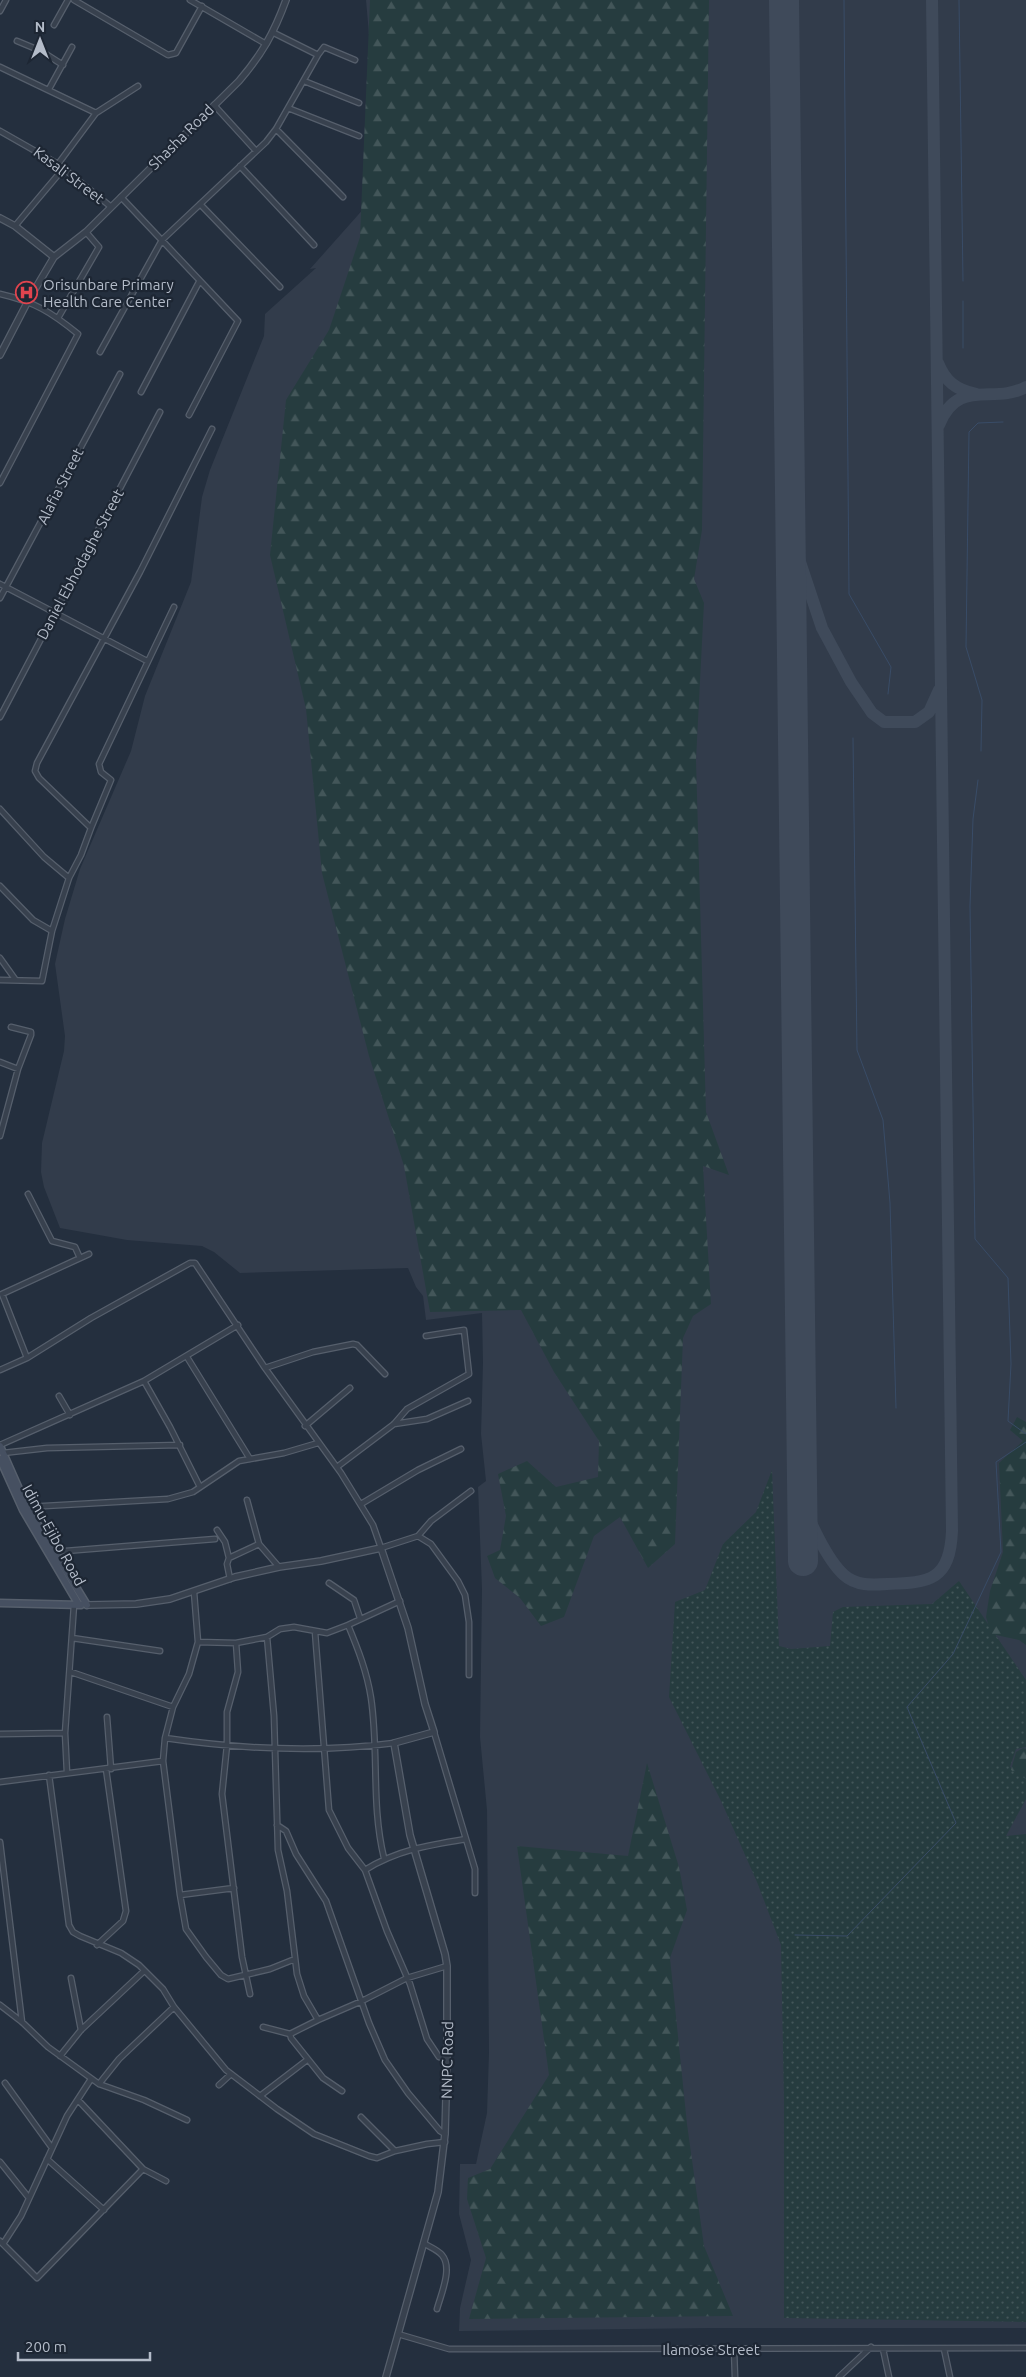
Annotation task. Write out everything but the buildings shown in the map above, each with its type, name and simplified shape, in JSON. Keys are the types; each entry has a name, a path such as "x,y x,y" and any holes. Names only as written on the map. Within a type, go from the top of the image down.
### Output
{"main road":[{"name":"Idimu-Ejibo Road","path":"0,1445 6,1467 76,1605 0,1603"},
{"name":"Idimu-Ejibo Road","path":"6,1467 27,1507 30,1517 87,1605"},
{"path":"76,1605 87,1605"}],"street":[{"path":"0,11 6,0"},
{"path":"54,25 68,0"},
{"path":"74,0 168,55 176,53 202,6"},
{"path":"190,0 266,44"},
{"name":"Shasha Road","path":"54,257 86,232 110,206 214,105 255,61 274,33 286,0"},
{"path":"274,33 318,55"},
{"path":"17,40 41,51 63,65"},
{"path":"100,352 162,240 276,129 324,47 355,60"},
{"path":"49,89 72,48"},
{"path":"0,68 49,89 96,113"},
{"path":"304,82 359,103"},
{"path":"58,164 96,113 138,86"},
{"path":"214,105 256,150"},
{"path":"288,108 359,136"},
{"path":"276,129 343,197"},
{"name":"Kasali Street","path":"0,131 58,164 110,206"},
{"path":"240,166 314,245"},
{"path":"15,226 62,169"},
{"path":"121,197 199,282 238,321 189,415"},
{"path":"200,204 280,287"},
{"path":"0,218 15,226 54,257 28,301 0,355"},
{"path":"58,318 99,247 86,232"},
{"path":"141,392 199,282"},
{"path":"0,294 28,301 58,318 78,334 0,483"},
{"name":"Alafia Street","path":"0,598 120,374"},
{"name":"Daniel Ebhodaghe Street","path":"0,717 160,412"},
{"path":"91,828 39,778 35,771 37,763 140,572 212,429"},
{"path":"0,584 147,661"},
{"path":"0,980 42,981 52,931 69,878 81,855 111,780 101,772 99,764 174,607"},
{"path":"0,809 44,857 69,878"},
{"path":"0,886 33,920 52,931"},
{"path":"0,958 15,979"},
{"path":"0,1136 18,1068 31,1032 11,1027"},
{"path":"0,1062 18,1068"},
{"path":"28,1194 52,1241 75,1247 80,1258"},
{"path":"27,1358 2,1294 89,1254"},
{"path":"0,1370 27,1358 91,1318 190,1263 195,1263 199,1266 264,1368 337,1467 373,1525 400,1601 408,1628 424,1704 476,1869 475,1892"},
{"path":"0,1445 144,1381 188,1357 238,1325"},
{"path":"337,1467 394,1424 407,1409 466,1376 470,1370 464,1330 426,1336"},
{"path":"264,1368 304,1354 357,1344 385,1374"},
{"path":"188,1357 250,1459"},
{"path":"144,1381 180,1445 200,1487"},
{"path":"305,1426 350,1388"},
{"path":"59,1396 70,1415"},
{"path":"394,1424 427,1419 468,1401"},
{"path":"27,1507 168,1499 185,1496 233,1465 250,1459 284,1453 318,1443"},
{"path":"2,1456 46,1448 180,1445"},
{"path":"361,1504 418,1470 461,1449"},
{"path":"87,1605 136,1604 194,1592 230,1579 279,1567 321,1562 381,1548 418,1536 430,1521 471,1491"},
{"path":"247,1500 259,1544 279,1567"},
{"path":"217,1530 225,1542 229,1558 227,1564 230,1579"},
{"path":"418,1536 432,1544 458,1581 465,1595 469,1622 469,1675"},
{"path":"53,1552 215,1539"},
{"path":"229,1558 259,1544"},
{"path":"329,1583 354,1600 360,1618"},
{"path":"194,1592 198,1642 189,1674 173,1707 165,1738 163,1761 186,1929 224,1978 233,1979 270,1969 295,1959"},
{"path":"198,1642 236,1643 267,1637 280,1629 294,1626 327,1633 348,1626 360,1618 400,1601"},
{"path":"67,1773 65,1733 76,1605"},
{"path":"348,1626 365,1668 371,1699 377,1823 384,1858"},
{"path":"316,1632 329,1810 348,1848 365,1870 387,1932 407,1978 426,2039 439,2057 447,2060"},
{"path":"267,1637 274,1716 278,1850 287,1891 300,1985 318,2020"},
{"path":"72,1638 160,1651"},
{"path":"236,1643 238,1672 227,1712 227,1745 222,1794 250,1994"},
{"path":"70,1672 173,1707"},
{"path":"97,1945 123,1921 126,1911 108,1769 107,1717"},
{"path":"165,1738 274,1748 324,1747 394,1743 434,1732"},
{"path":"0,1734 65,1733"},
{"name":"NNPC Road","path":"389,2376 398,2334 437,2197 446,2134 447,2060 447,1966 443,1946 414,1848 394,1743"},
{"path":"0,1782 163,1761"},
{"path":"49,1775 69,1925 73,1932 97,1945 121,1954 144,1971 163,1989 174,2008 231,2074 314,2134 377,2158 395,2151 445,2142"},
{"path":"277,1825 286,1831 296,1854 322,1893 372,2029 391,2070 440,2131 446,2134"},
{"path":"365,1870 384,1858 414,1848 466,1839"},
{"path":"0,1842 22,2022"},
{"path":"180,1895 234,1888"},
{"path":"264,2027 290,2034 407,1978 447,1966"},
{"path":"60,2056 82,2030 144,1971"},
{"path":"71,1978 82,2030"},
{"path":"0,2005 60,2056 99,2084 144,2100 186,2120"},
{"path":"99,2084 119,2059 174,2008"},
{"path":"290,2034 307,2060 323,2078 342,2091"},
{"path":"260,2096 307,2060"},
{"path":"219,2085 231,2074"},
{"path":"91,2079 67,2116 18,2221 2,2243 36,2278 144,2169"},
{"path":"5,2083 52,2148"},
{"path":"78,2100 144,2169 166,2181"},
{"path":"361,2117 395,2151"},
{"path":"47,2159 104,2210"},
{"path":"0,2162 29,2198"},
{"path":"425,2244 442,2255 446,2270 437,2308"},
{"name":"Ilamose Street","path":"398,2334 449,2349 1026,2348"},
{"path":"839,2377 871,2347"},
{"path":"734,2349 735,2377"},
{"path":"883,2349 889,2377"},
{"path":"944,2349 950,2377"}],"shaded area":[{"path":"366,0 1026,0 1026,2328 711,2328 459,2331 460,2308 471,2260 459,2214 460,2164 476,2164 487,2113 489,2053 487,1810 480,1737 482,1589 478,1487 486,1481 481,1434 482,1313 426,1320 423,1296 416,1287 408,1268 240,1273 214,1252 202,1246 127,1240 60,1228 44,1187 41,1172 42,1143 64,1051 65,1036 55,964 65,919 80,869 131,751 145,696 191,582 202,497 210,470 264,336 265,314 316,268 310,269 366,206 370,46"}],"green space":[{"path":"370,0 709,0 702,530 694,579 704,603 696,760 706,1112 729,1175 703,1166 711,1304 693,1316 683,1338 675,1544 648,1568 620,1517 594,1536 564,1617 541,1626 520,1598 495,1578 487,1556 500,1550 506,1516 498,1474 527,1461 556,1487 598,1477 599,1441 554,1372 521,1310 430,1312 404,1166 369,1056 322,873 306,709 270,555 286,400 329,330 360,237"},
{"path":"1017,1417 1026,1422 1026,1645 1019,1640 991,1634 986,1617 990,1591 1003,1552 999,1463 1023,1441 1010,1430"},
{"path":"772,1470 779,1646 791,1649 830,1646 833,1612 843,1607 932,1604 959,1581 1026,1680 1026,1747 1016,1749 1010,1767 1026,1776 1026,1799 1006,1836 1026,1834 1026,2322 784,2318 784,2101 781,1945 757,1882 722,1803 669,1697 675,1602 705,1590 723,1544 756,1512"},
{"path":"1023,1748 1026,1749 1026,1779 1011,1770 1016,1752"},
{"path":"647,1763 679,1867 687,1910 670,1958 687,2124 704,2246 733,2316 469,2319 486,2258 467,2199 468,2178 490,2169 549,2075 517,1846 628,1856"}],"waterway":[{"path":"844,0 849,594 891,667 888,694"},
{"path":"959,0 963,281"},
{"path":"963,301 963,348"},
{"path":"981,751 982,700 966,647 969,432 978,423 1003,422"},
{"path":"853,738 857,1050 883,1120 890,1203 896,1408"},
{"path":"978,780 973,819 970,906 975,1239 1008,1278 1011,1364 1008,1421 1026,1434"},
{"path":"795,1935 847,1936 956,1823 907,1707 953,1654 1001,1552 996,1462 1026,1442"}],"taxiway":[{"path":"801,1499 825,1550 831,1560 849,1579 864,1584 876,1585 926,1580 935,1576 947,1560 952,1531 932,0"},
{"path":"938,363 944,375 952,384 976,394"},
{"path":"939,425 947,410 956,401 977,395 1014,392 1026,387"},
{"path":"789,529 822,628 851,682 872,713 884,722 915,722 929,712 939,690"}],"runway":[{"path":"784,0 803,1561"}],"place":[{"name":"Orisunbare Primary Health Care Center","path":"27,293"}]}
